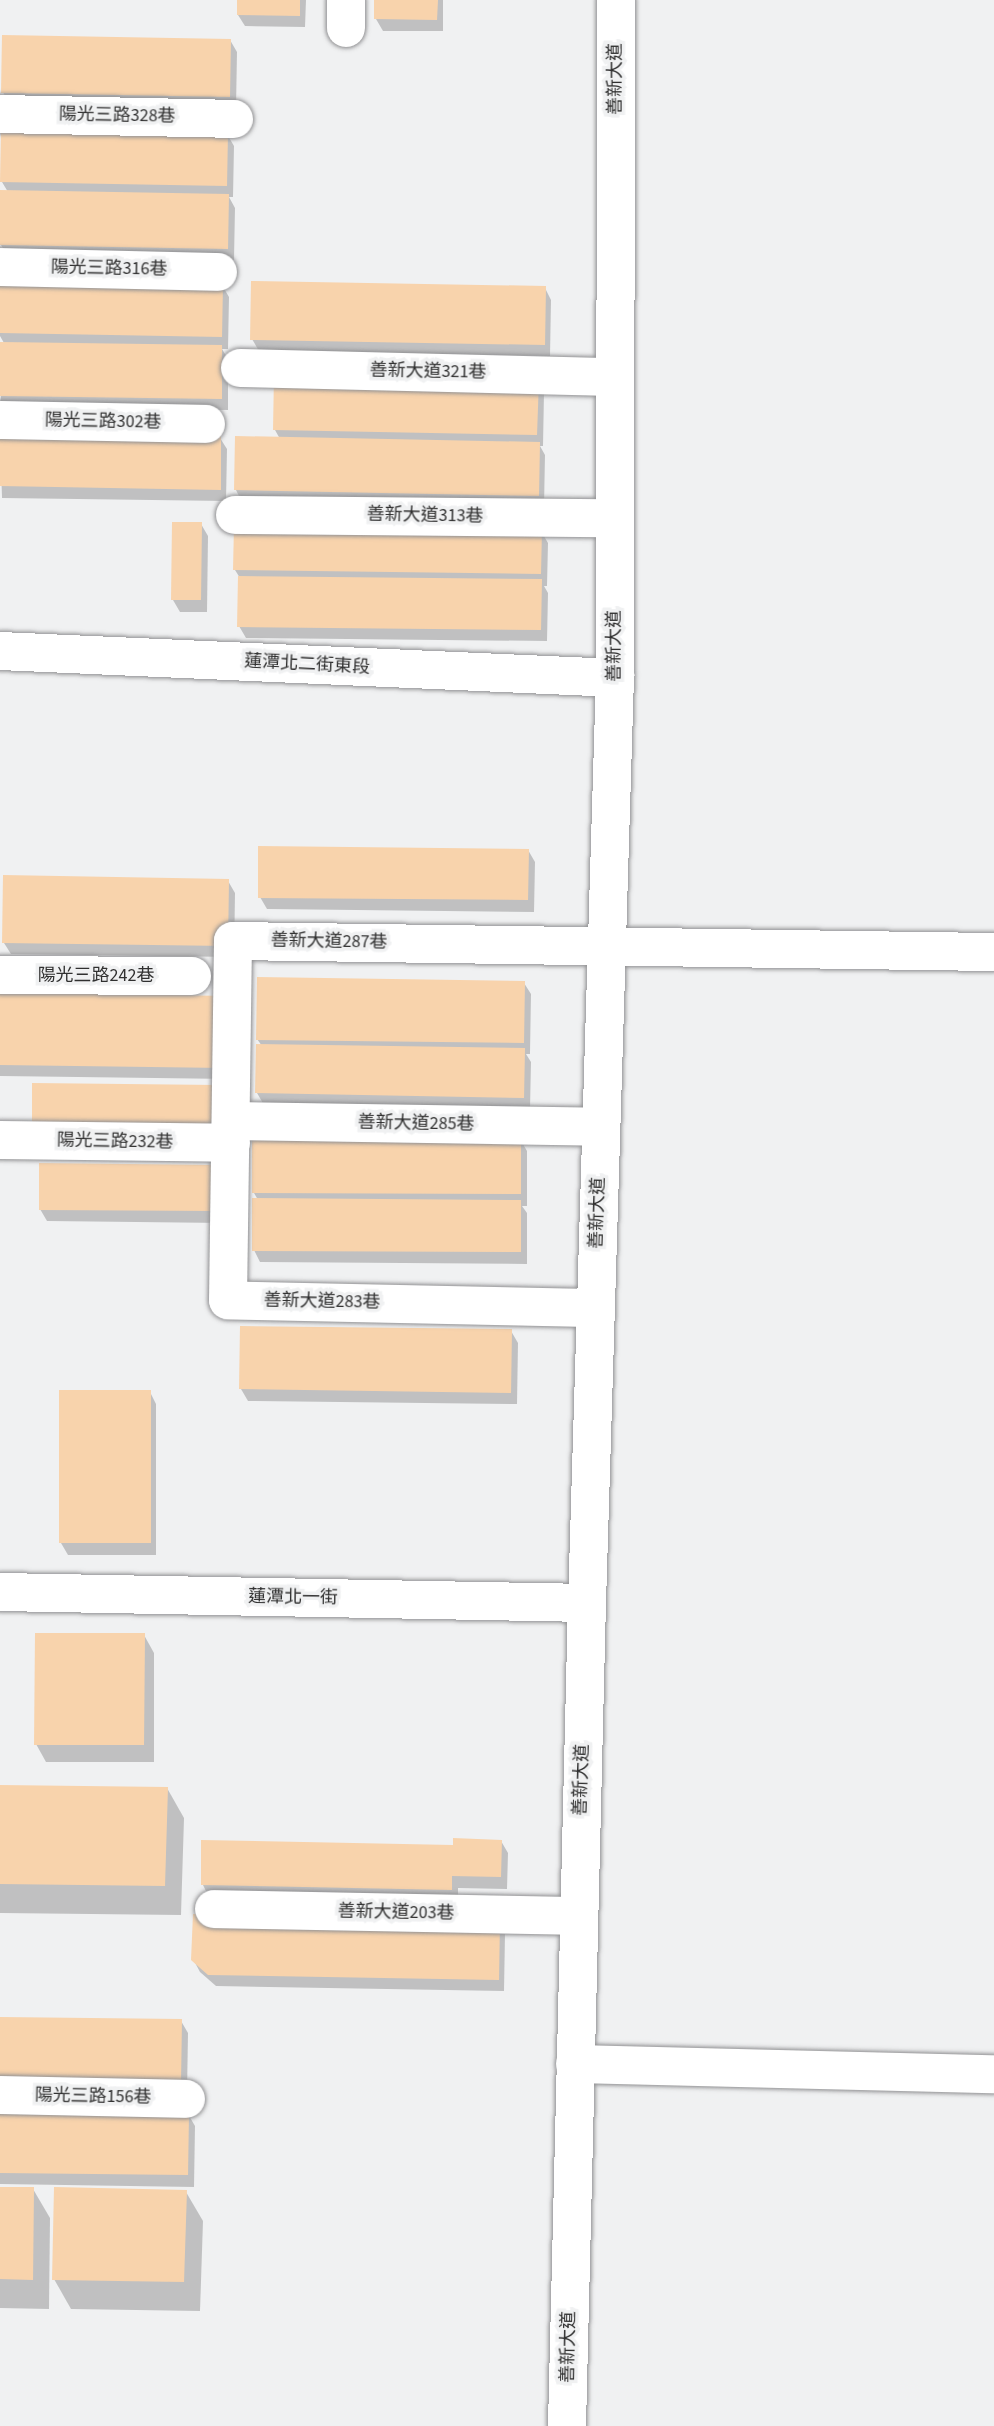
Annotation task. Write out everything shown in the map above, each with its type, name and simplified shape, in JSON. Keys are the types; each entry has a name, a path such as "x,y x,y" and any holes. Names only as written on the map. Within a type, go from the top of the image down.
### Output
{"street":[{"name":"善新大道","path":"567,2426 595,1308 615,678 616,0"},
{"name":"陽光三路328巷","path":"0,114 234,119"},
{"name":"陽光三路316巷","path":"0,267 218,272"},
{"name":"善新大道321巷","path":"240,368 615,377"},
{"name":"陽光三路302巷","path":"0,420 206,424"},
{"name":"善新大道313巷","path":"235,514 615,518"},
{"name":"蓮潭北二街東段","path":"0,651 615,678"},
{"name":"善新大道287巷","path":"230,1132 233,941 606,946"},
{"path":"606,946 994,952"},
{"name":"陽光三路242巷","path":"0,975 192,976"},
{"name":"善新大道285巷","path":"230,1132 600,1127"},
{"name":"陽光三路232巷","path":"0,1140 230,1132"},
{"name":"善新大道283巷","path":"230,1132 228,1300 595,1308"},
{"name":"蓮潭北一街","path":"0,1592 587,1603"},
{"name":"善新大道203巷","path":"214,1909 579,1916"},
{"path":"575,2064 994,2074"},
{"name":"陽光三路156巷","path":"0,2095 186,2099"}],"building":[{"path":"237,0 300,0 300,16 237,15"},
{"path":"374,0 438,0 437,20 374,19"},
{"path":"2,35 231,39 230,97 1,93"},
{"path":"1,129 228,132 227,186 0,182"},
{"path":"0,190 229,194 228,249 0,245"},
{"path":"0,280 223,283 222,337 0,333"},
{"path":"251,281 546,286 545,345 250,340"},
{"path":"0,342 222,345 222,399 0,396"},
{"path":"274,375 539,379 537,435 273,430"},
{"path":"0,432 221,436 221,490 0,486"},
{"path":"235,436 540,442 539,496 234,490"},
{"path":"172,522 202,522 201,600 171,600"},
{"path":"234,525 542,529 541,574 233,570"},
{"path":"238,576 542,579 541,630 237,627"},
{"path":"258,846 529,849 528,900 258,898"},
{"path":"3,875 229,879 228,946 2,943"},
{"path":"257,977 525,981 524,1043 256,1040"},
{"path":"0,992 227,996 226,1068 0,1065"},
{"path":"256,1044 525,1048 524,1098 255,1093"},
{"path":"32,1083 218,1085 218,1133 32,1131"},
{"path":"252,1136 521,1137 521,1194 252,1193"},
{"path":"39,1163 218,1165 218,1211 39,1210"},
{"path":"252,1198 521,1200 521,1252 252,1251"},
{"path":"240,1326 512,1329 511,1393 239,1389"},
{"path":"59,1390 151,1390 151,1543 59,1543"},
{"path":"35,1633 145,1633 144,1745 34,1745"},
{"path":"0,1785 168,1787 165,1886 0,1884"},
{"path":"453,1838 502,1840 501,1877 452,1876 452,1890 201,1885 201,1840 453,1845"},
{"path":"193,1914 500,1920 499,1980 208,1975 191,1960"},
{"path":"0,2017 182,2019 181,2082 0,2079"},
{"path":"0,2110 189,2113 188,2175 0,2173"},
{"path":"0,2187 34,2187 33,2280 0,2279"},
{"path":"54,2187 187,2190 184,2282 52,2280"}]}
